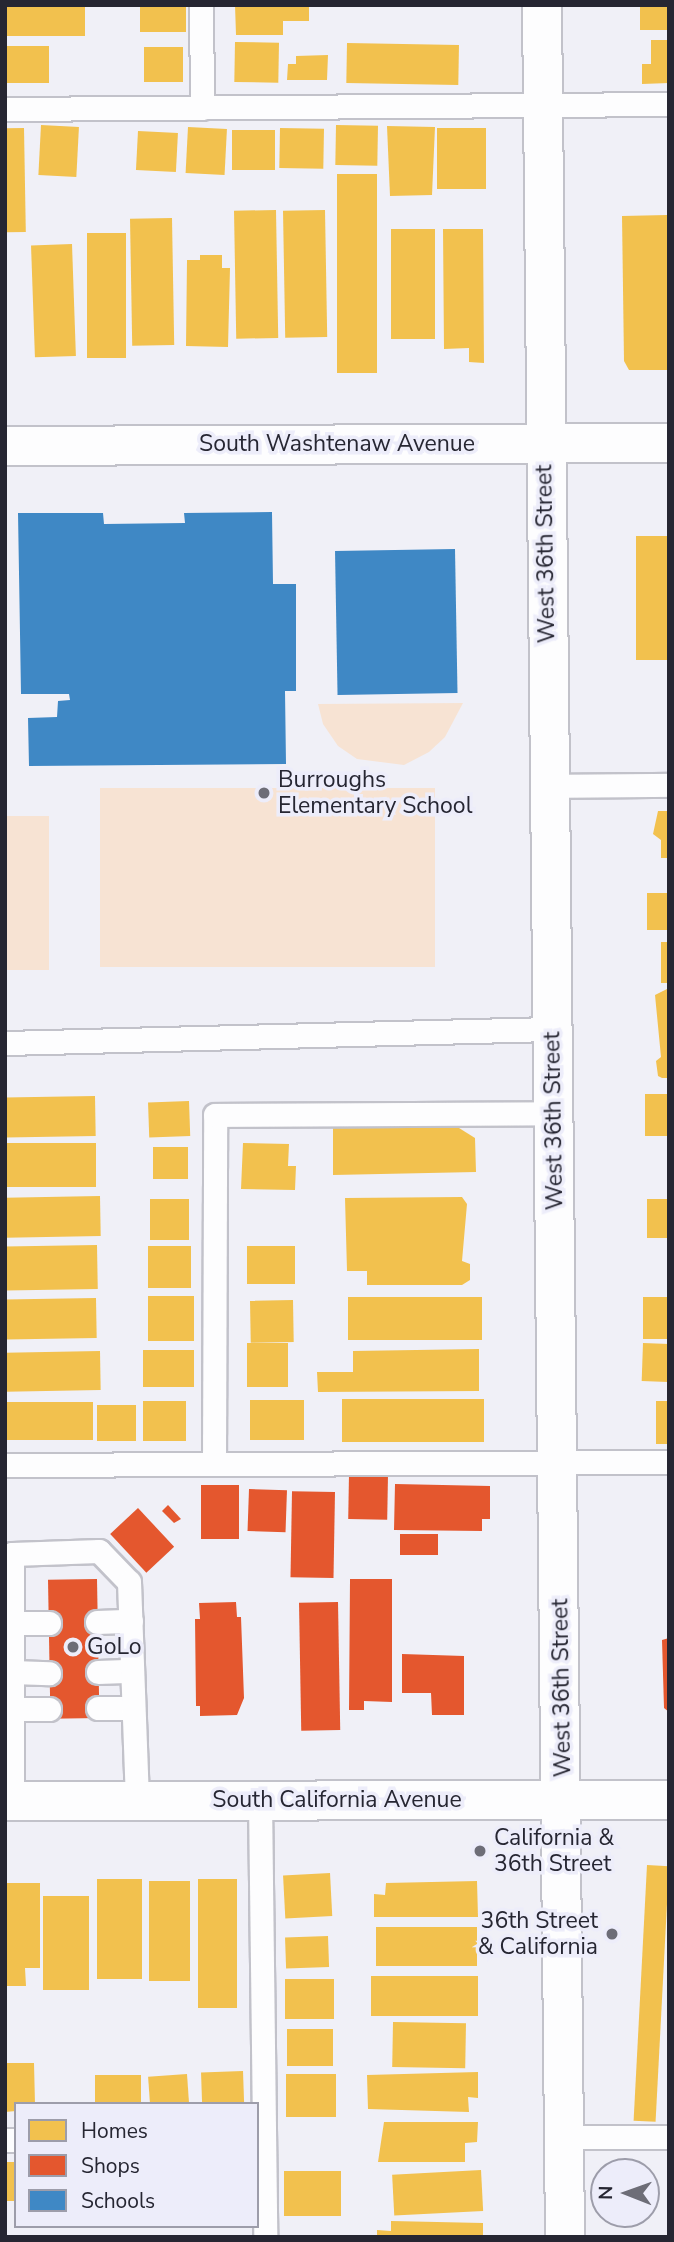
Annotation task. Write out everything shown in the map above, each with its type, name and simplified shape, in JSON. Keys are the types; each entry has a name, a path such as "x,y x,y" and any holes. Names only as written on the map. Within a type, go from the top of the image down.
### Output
{"street":[{"name":"West 36th Street","path":"542,5 544,443 564,1800 565,2237"},
{"name":"South Washtenaw Avenue","path":"5,446 669,443"},
{"name":"South California Avenue","path":"9,1801 669,1800"}],"lane":[{"path":"201,5 202,108"},
{"path":"5,109 669,104"},
{"path":"549,786 669,785"},
{"path":"5,1043 552,1029"},
{"path":"214,1464 215,1115 554,1113"},
{"path":"5,1465 669,1462"},
{"path":"9,1801 12,1623 9,1582 12,1555 99,1551 129,1582 136,1801"},
{"path":"97,1622 131,1621"},
{"path":"12,1623 48,1623"},
{"path":"98,1672 132,1671"},
{"path":"10,1690 49,1673"},
{"path":"10,1690 49,1709"},
{"path":"98,1708 133,1709"},
{"path":"260,1800 261,2140 265,2237"},
{"path":"565,2137 669,2137"}],"shaded area":[{"path":"463,703 445,737 429,752 404,765 357,759 338,746 323,724 318,704"},
{"path":"100,788 435,788 435,967 100,967"},
{"path":"5,816 49,816 49,970 5,970"}],"building: Homes":[{"path":"5,5 85,5 85,36 5,36"},
{"path":"140,5 186,5 186,32 140,32"},
{"path":"235,5 309,5 309,21 283,21 283,35 236,35"},
{"path":"640,5 669,5 669,30 640,30"},
{"path":"651,40 669,40 669,83 642,84 642,64 651,64"},
{"path":"235,42 279,43 278,83 234,82"},
{"path":"347,43 459,45 458,85 346,83"},
{"path":"5,46 49,46 49,83 5,83"},
{"path":"144,47 183,47 183,82 144,82"},
{"path":"328,55 327,80 287,80 288,64 296,64 296,56"},
{"path":"41,125 79,127 76,177 38,175"},
{"path":"336,125 378,126 377,166 335,165"},
{"path":"387,126 435,127 432,195 390,196"},
{"path":"188,127 227,129 225,175 186,173"},
{"path":"5,128 24,128 26,232 7,232"},
{"path":"280,128 324,129 323,169 279,168"},
{"path":"437,128 486,128 486,189 437,189"},
{"path":"232,130 275,130 275,170 232,170"},
{"path":"138,131 178,133 176,172 136,170"},
{"path":"337,174 377,174 377,373 337,373"},
{"path":"276,210 278,338 236,339 234,211"},
{"path":"325,210 327,337 285,338 283,211"},
{"path":"667,215 669,370 629,370 624,361 622,216"},
{"path":"172,218 174,345 132,346 130,219"},
{"path":"391,229 435,229 435,339 391,339"},
{"path":"443,229 483,229 484,363 469,362 469,348 444,349"},
{"path":"87,233 126,233 126,358 87,358"},
{"path":"72,244 76,356 35,357 31,245"},
{"path":"200,255 222,255 222,268 230,268 228,347 186,346 187,260 200,260"},
{"path":"636,536 669,536 669,660 636,660"},
{"path":"658,811 669,811 669,858 661,858 661,840 653,834"},
{"path":"647,893 669,893 669,930 647,930"},
{"path":"661,942 669,942 669,983 661,983"},
{"path":"669,988 669,1078 662,1078 658,1076 656,1061 661,1057 655,995"},
{"path":"645,1094 669,1094 669,1136 645,1136"},
{"path":"95,1096 96,1136 6,1138 5,1098"},
{"path":"189,1101 190,1136 149,1137 148,1102"},
{"path":"333,1128 459,1128 475,1138 476,1172 333,1175"},
{"path":"5,1143 96,1143 96,1187 5,1187"},
{"path":"243,1143 289,1144 288,1166 296,1166 295,1190 241,1189"},
{"path":"153,1147 188,1147 188,1179 153,1179"},
{"path":"100,1196 101,1236 6,1238 5,1198"},
{"path":"462,1197 467,1204 462,1261 470,1264 470,1280 462,1285 367,1285 367,1271 347,1271 345,1198"},
{"path":"150,1199 189,1199 189,1240 150,1240"},
{"path":"647,1199 669,1199 669,1238 647,1238"},
{"path":"97,1245 98,1289 6,1291 5,1247"},
{"path":"148,1246 191,1246 191,1288 148,1288"},
{"path":"247,1246 295,1246 295,1284 247,1284"},
{"path":"148,1296 194,1296 194,1341 148,1341"},
{"path":"348,1297 482,1297 482,1340 348,1340"},
{"path":"643,1297 669,1297 669,1339 643,1339"},
{"path":"96,1298 97,1338 6,1340 5,1300"},
{"path":"293,1300 294,1342 251,1343 250,1301"},
{"path":"247,1343 288,1343 288,1387 247,1387"},
{"path":"643,1343 669,1344 668,1382 642,1381"},
{"path":"479,1349 479,1391 318,1392 317,1372 353,1372 353,1351"},
{"path":"143,1350 194,1350 194,1387 143,1387"},
{"path":"100,1351 101,1390 6,1392 5,1353"},
{"path":"342,1399 484,1399 484,1442 342,1442"},
{"path":"250,1400 304,1400 304,1440 250,1440"},
{"path":"143,1401 186,1401 186,1441 143,1441"},
{"path":"656,1401 669,1401 669,1444 656,1444"},
{"path":"5,1402 93,1402 93,1440 5,1440"},
{"path":"97,1405 136,1405 136,1441 97,1441"},
{"path":"647,1865 669,1866 656,2122 634,2121"},
{"path":"330,1873 332,1916 285,1918 283,1875"},
{"path":"97,1879 142,1879 142,1979 97,1979"},
{"path":"198,1879 237,1879 237,2008 198,2008"},
{"path":"149,1881 190,1881 190,1981 149,1981"},
{"path":"477,1881 478,1917 374,1917 374,1894 385,1895 386,1883"},
{"path":"5,1883 40,1883 40,1968 25,1968 26,1986 5,1986"},
{"path":"43,1896 89,1896 89,1990 43,1990"},
{"path":"376,1927 477,1927 477,1966 376,1966"},
{"path":"328,1936 329,1967 286,1968 285,1938"},
{"path":"371,1976 478,1976 478,2016 371,2016"},
{"path":"285,1979 334,1979 334,2019 285,2019"},
{"path":"393,2022 466,2023 465,2068 392,2067"},
{"path":"287,2029 333,2029 333,2066 287,2066"},
{"path":"5,2063 34,2063 35,2102 14,2102 14,2111 5,2112"},
{"path":"243,2071 244,2102 202,2102 201,2072"},
{"path":"478,2072 478,2098 468,2097 469,2112 368,2109 367,2075"},
{"path":"187,2074 189,2102 150,2102 148,2077"},
{"path":"286,2074 336,2074 336,2117 286,2117"},
{"path":"95,2075 141,2075 141,2102 95,2102"},
{"path":"384,2122 478,2122 477,2142 465,2143 465,2162 378,2162"},
{"path":"5,2162 14,2162 14,2201 5,2201"},
{"path":"481,2170 483,2211 394,2216 392,2175"},
{"path":"284,2171 341,2171 341,2216 284,2216"},
{"path":"391,2221 483,2223 483,2237 377,2237 377,2230 391,2231"}],"building: Shops":[{"path":"349,1474 388,1475 387,1520 348,1519"},
{"path":"395,1484 490,1486 490,1519 482,1519 482,1531 394,1530"},
{"path":"201,1485 239,1485 239,1539 201,1539"},
{"path":"249,1489 287,1490 286,1532 248,1531"},
{"path":"292,1491 335,1492 333,1578 291,1577"},
{"path":"168,1505 181,1519 174,1523 162,1511"},
{"path":"138,1508 174,1547 146,1573 110,1534"},
{"path":"400,1534 438,1534 438,1555 400,1555"},
{"name":"GoLo","path":"97,1579 99,1718 50,1719 48,1580"},
{"path":"350,1579 392,1579 392,1702 364,1701 364,1710 349,1710"},
{"path":"236,1602 237,1617 241,1617 244,1698 237,1715 200,1716 200,1706 196,1706 195,1619 200,1619 199,1603"},
{"path":"338,1602 340,1730 301,1731 299,1603"},
{"path":"669,1638 669,1712 664,1708 662,1640"},
{"path":"402,1654 464,1656 464,1715 432,1715 431,1693 402,1693"}],"building: Schools":[{"path":"272,512 273,584 296,584 296,691 285,691 286,764 29,766 28,718 57,717 58,701 70,700 69,694 21,694 18,513 103,513 104,524 185,523 184,513"},
{"path":"455,549 458,693 338,695 335,551"}],"place":[{"name":"Burroughs Elementary School","path":"264,793"},
{"name":"GoLo","path":"73,1647"},
{"name":"California & 36th Street","path":"480,1851"},
{"name":"36th Street & California","path":"612,1934"}]}
